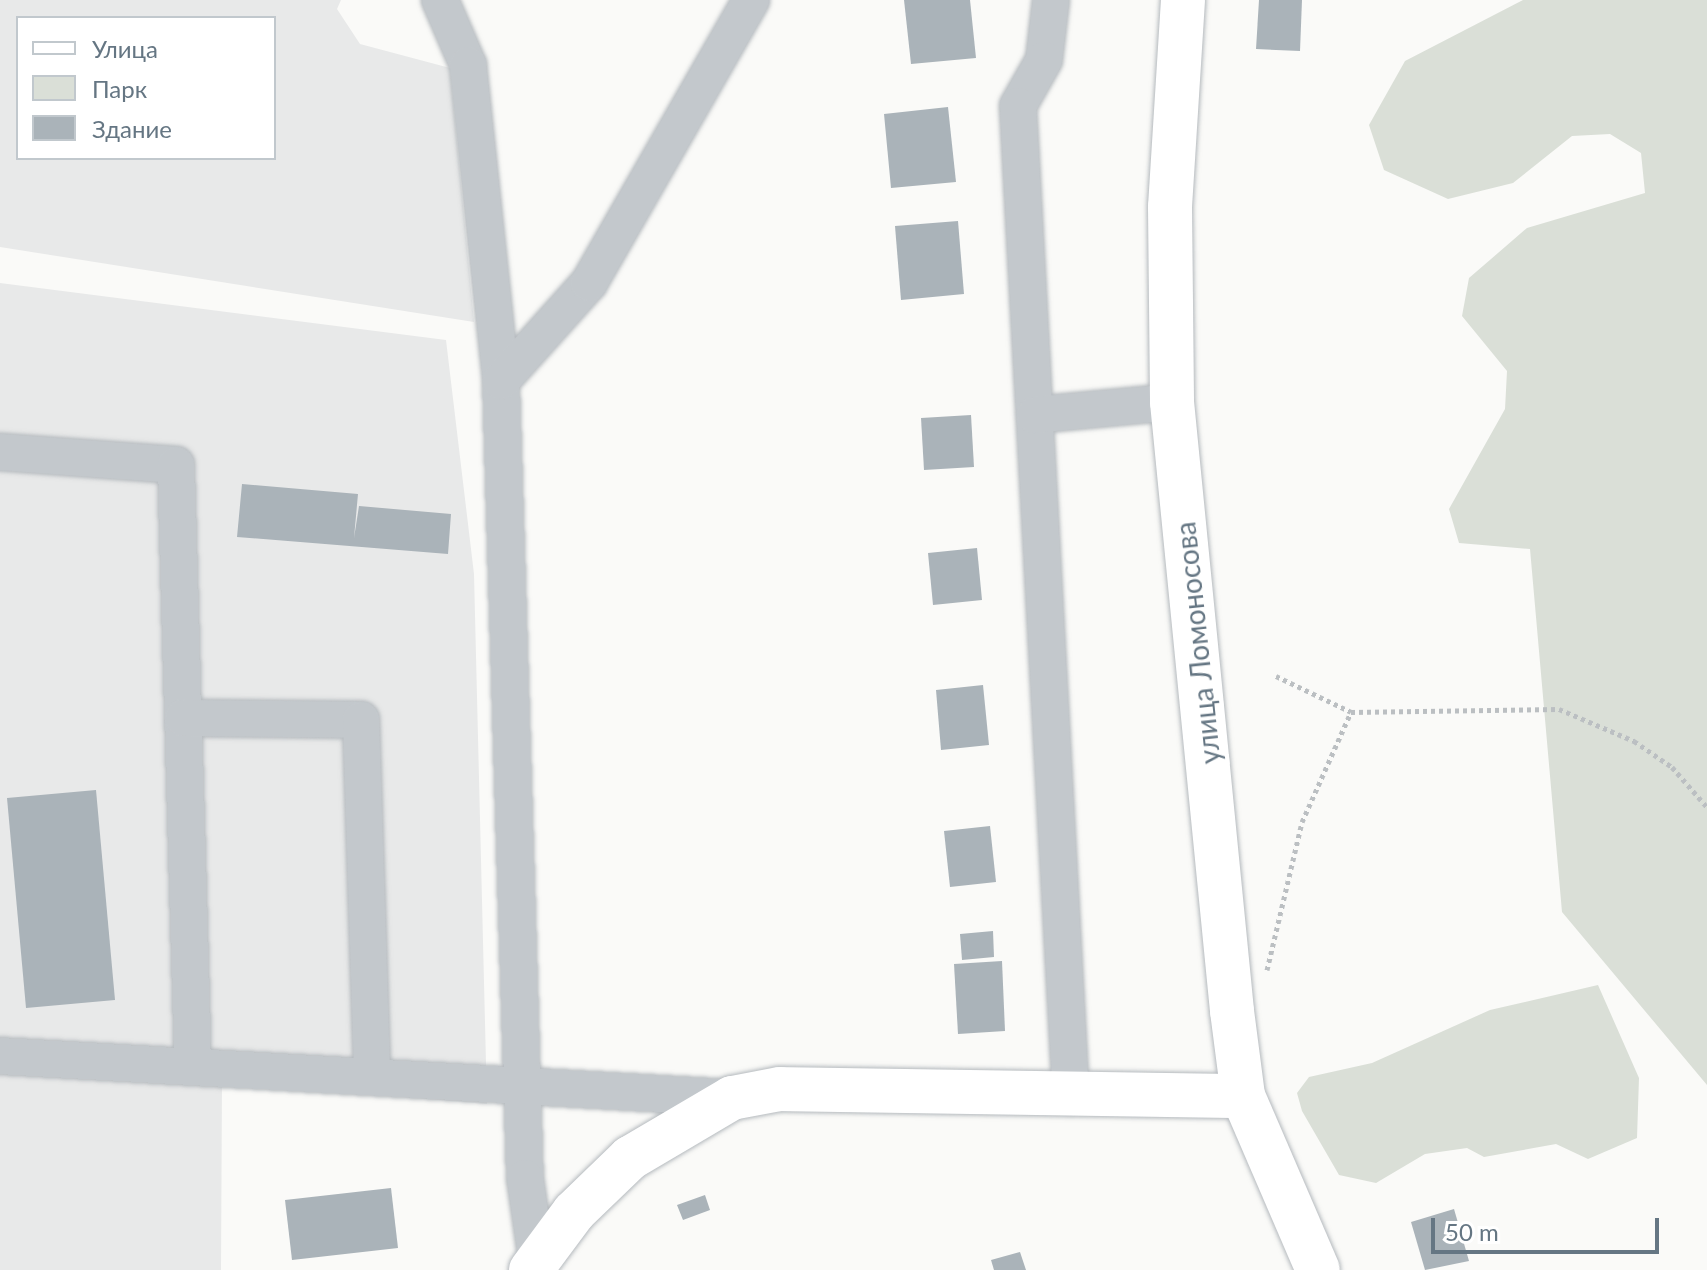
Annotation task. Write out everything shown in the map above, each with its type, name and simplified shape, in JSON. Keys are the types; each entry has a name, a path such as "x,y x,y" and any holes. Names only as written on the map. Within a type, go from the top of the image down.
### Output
{"main road":[{"name":"улица Ломоносова","path":"1183,0 1170,207 1172,402 1232,1011 1243,1096 1318,1270"},
{"path":"534,1266 630,1158 732,1098 780,1089 1071,1098 1243,1096"}],"street":[{"path":"440,0 468,65 501,381 525,1082 525,1178 534,1266"},
{"path":"501,381 589,283 751,0"},
{"path":"1051,0 1044,60 1018,106 1071,1098"},
{"path":"1035,415 1172,402"},
{"path":"0,452 176,465 193,1065"},
{"path":"183,718 361,720 372,1074"},
{"path":"0,1056 525,1082 732,1098"}],"path":[{"path":"1276,676 1351,712 1559,709 1634,741 1672,767 1707,807"},
{"path":"1232,1011 1265,978 1302,822 1351,712"}],"shaded area":[{"path":"0,0 341,0 337,9 360,44 450,68 474,322 0,247"},
{"path":"0,283 446,340 474,574 487,1104 222,1082 221,1270 0,1270"}],"green space":[{"path":"1523,0 1707,0 1707,1085 1562,912 1530,549 1459,543 1449,509 1505,409 1507,371 1462,316 1469,278 1527,228 1645,193 1641,153 1610,134 1572,136 1513,183 1448,199 1384,170 1369,125 1405,61"},
{"path":"1598,985 1639,1078 1637,1138 1588,1159 1556,1144 1484,1157 1467,1148 1425,1154 1376,1183 1339,1175 1302,1111 1297,1093 1309,1077 1372,1063 1490,1010"}],"building":[{"path":"904,0 970,0 976,58 911,64"},
{"path":"1259,0 1302,0 1300,51 1256,49"},
{"path":"948,107 956,182 891,188 884,114"},
{"path":"958,221 964,294 901,300 895,226"},
{"path":"971,415 974,467 924,470 921,418"},
{"path":"242,484 358,494 354,538 359,506 451,514 448,554 237,537"},
{"path":"977,548 982,600 933,605 928,553"},
{"path":"983,685 989,745 941,750 936,690"},
{"path":"96,790 115,1000 26,1008 7,798"},
{"path":"990,826 996,882 950,887 944,831"},
{"path":"993,931 994,957 962,960 960,934"},
{"path":"1002,961 1005,1031 958,1034 954,964"},
{"path":"391,1188 398,1248 292,1260 285,1200"},
{"path":"705,1195 710,1210 683,1220 677,1205"},
{"path":"1454,1209 1469,1261 1425,1270 1411,1222"},
{"path":"1020,1252 1026,1270 994,1270 991,1260"}]}
